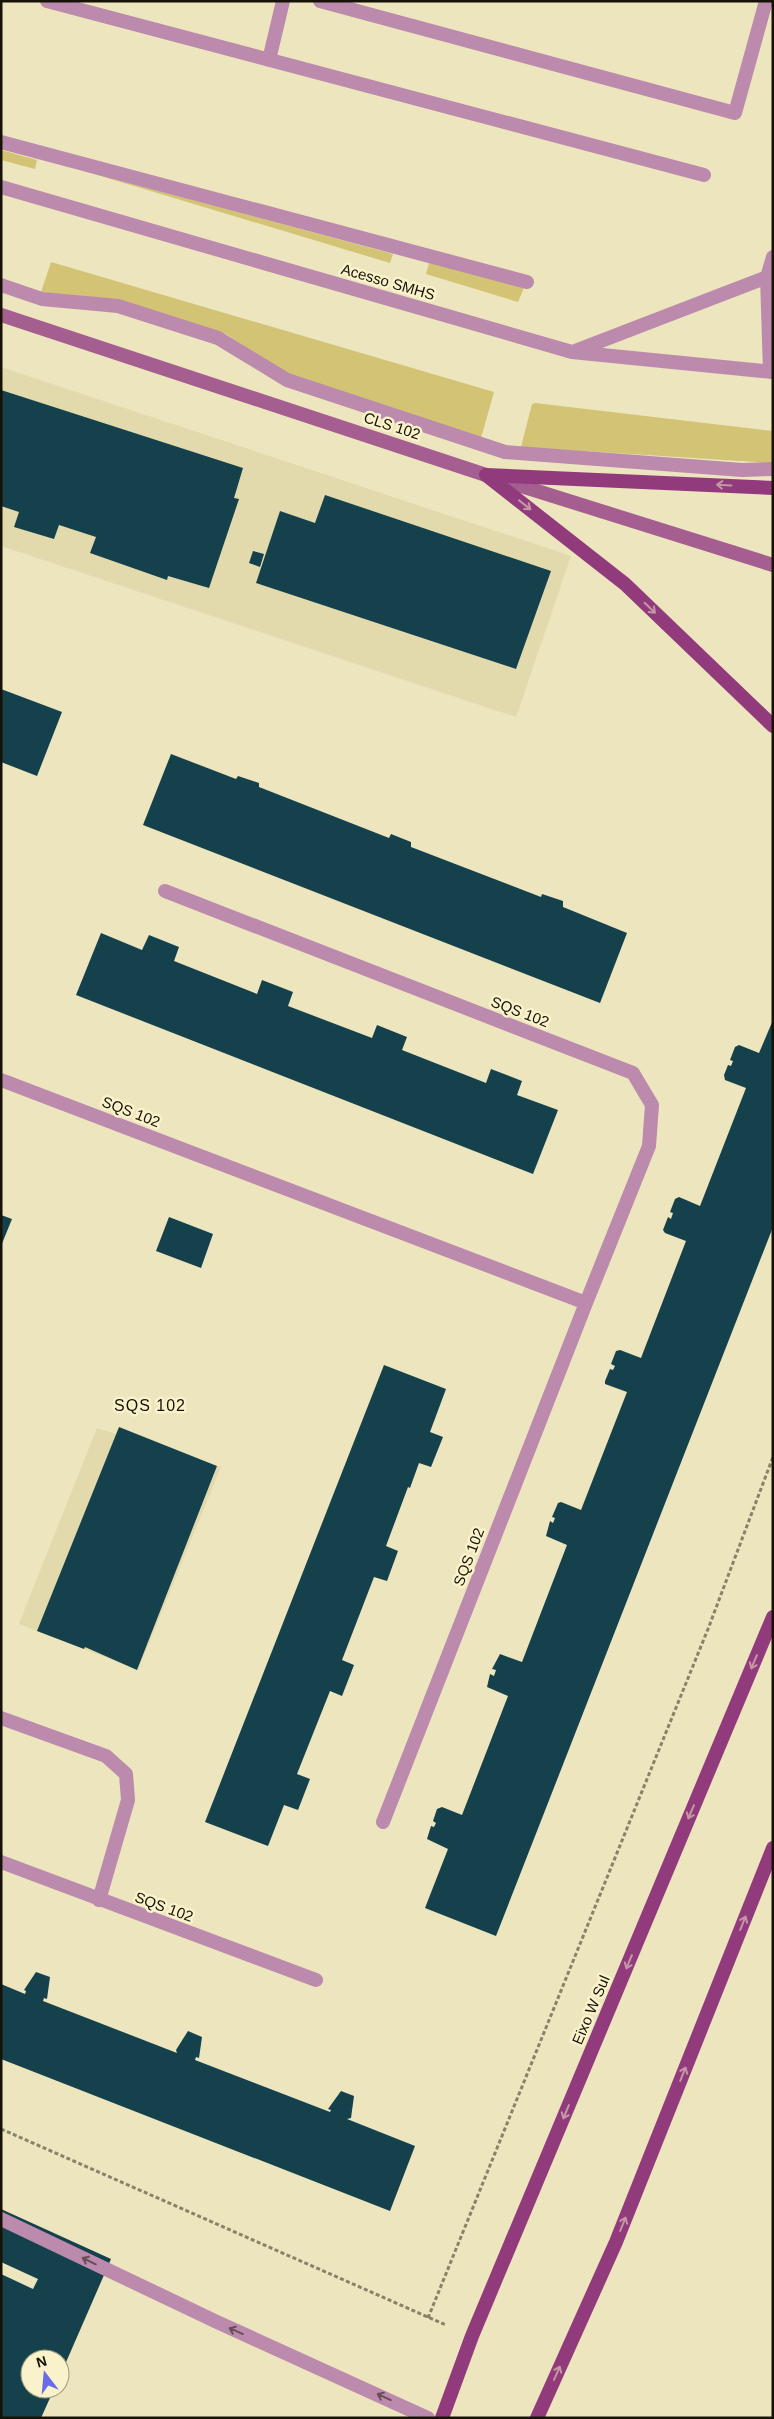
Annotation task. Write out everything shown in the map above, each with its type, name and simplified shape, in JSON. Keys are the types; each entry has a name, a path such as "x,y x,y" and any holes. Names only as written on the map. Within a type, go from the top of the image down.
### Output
{"main road":[{"name":"CLS 102","path":"1,315 486,474 773,565"},
{"path":"486,474 773,488"},
{"path":"486,474 626,584 773,726"},
{"name":"Eixo W Sul","path":"442,2418 472,2336 773,1617"},
{"path":"537,2418 616,2242 773,1848"}],"street":[{"path":"47,1 704,175"},
{"path":"269,60 283,1"},
{"path":"320,1 735,113 766,1"},
{"path":"1,142 527,282"},
{"name":"Acesso SMHS","path":"1,187 572,352 771,372"},
{"path":"771,372 767,276 773,257"},
{"path":"572,352 767,276"},
{"path":"1,285 42,299 118,306 218,338 287,380 505,452 742,470 773,469"},
{"name":"SQS 102","path":"165,891 632,1073 652,1105 649,1146 383,1822"},
{"name":"SQS 102","path":"1,1080 586,1303"},
{"path":"1,1718 106,1756 126,1774 128,1800 99,1900"},
{"name":"SQS 102","path":"1,1862 316,1980"},
{"path":"1,2219 217,2322 428,2418"}],"path":[{"path":"428,2318 708,1629 773,1457"},
{"path":"1,2129 472,2336"}],"shaded area":[{"path":"1,150 37,160 35,169 1,160"},
{"path":"81,170 393,254 390,263"},
{"path":"430,260 524,288 518,302 426,274"},
{"path":"51,262 494,392 481,438 288,376 226,334 120,301 41,292"},
{"path":"1,367 571,556 516,717 1,546"},
{"path":"532,404 773,431 773,463 521,447"},
{"path":"97,1428 221,1467 138,1670 19,1624"}],"building":[{"path":"1,390 243,468 234,498 239,499 209,588 168,576 167,580 90,553 96,537 59,525 54,539 14,527 19,512 1,506"},
{"path":"325,495 551,571 516,669 256,583 280,511 315,523"},
{"path":"253,551 264,554 260,567 249,563"},
{"path":"1,689 62,712 37,776 1,762"},
{"path":"171,754 236,779 238,776 259,783 259,787 389,838 391,834 411,842 411,847 541,897 542,894 563,901 563,907 627,933 600,1003 143,825"},
{"path":"101,933 142,950 149,935 179,947 174,961 257,994 262,980 293,992 288,1006 372,1038 377,1025 407,1037 402,1050 486,1083 491,1069 522,1081 517,1095 558,1110 533,1174 76,995"},
{"path":"773,1020 773,1227 496,1936 425,1908 448,1849 427,1839 431,1826 434,1827 436,1823 433,1821 437,1809 442,1807 462,1815 508,1696 487,1687 490,1674 494,1676 496,1670 492,1669 500,1654 522,1662 567,1545 546,1536 550,1521 553,1523 555,1518 552,1517 558,1503 561,1502 581,1510 627,1392 605,1384 610,1369 613,1370 615,1366 611,1364 616,1351 620,1350 641,1358 686,1241 665,1233 663,1230 668,1217 671,1219 673,1213 670,1212 675,1199 679,1197 700,1206 746,1088 725,1080 724,1075 728,1065 731,1066 733,1061 730,1060 735,1047 739,1045 759,1053"},
{"path":"1,1215 12,1219 1,1246"},
{"path":"169,1217 213,1234 201,1268 156,1251"},
{"path":"384,1365 446,1389 430,1432 443,1437 431,1467 419,1463 410,1488 408,1487 386,1546 398,1551 387,1581 374,1577 342,1660 354,1665 342,1696 330,1691 297,1774 310,1779 298,1810 284,1805 268,1846 205,1822"},
{"path":"119,1427 217,1466 137,1670 85,1647 84,1649 37,1631"},
{"path":"36,1972 50,1977 47,1999 44,1998 43,2001 177,2053 176,2050 188,2031 202,2037 199,2058 196,2057 195,2060 330,2112 331,2110 328,2109 341,2091 354,2096 351,2118 347,2119 415,2146 390,2211 1,2059 1,1984 25,1994 26,1991 24,1990"},
{"path":"1,2209 111,2259 70,2353 70,2349 20,2349 20,2399 50,2399 41,2418 1,2418 1,2274 33,2289 38,2279 1,2262"}],"district":[{"name":"SQS 102","path":"150,1405"}]}
